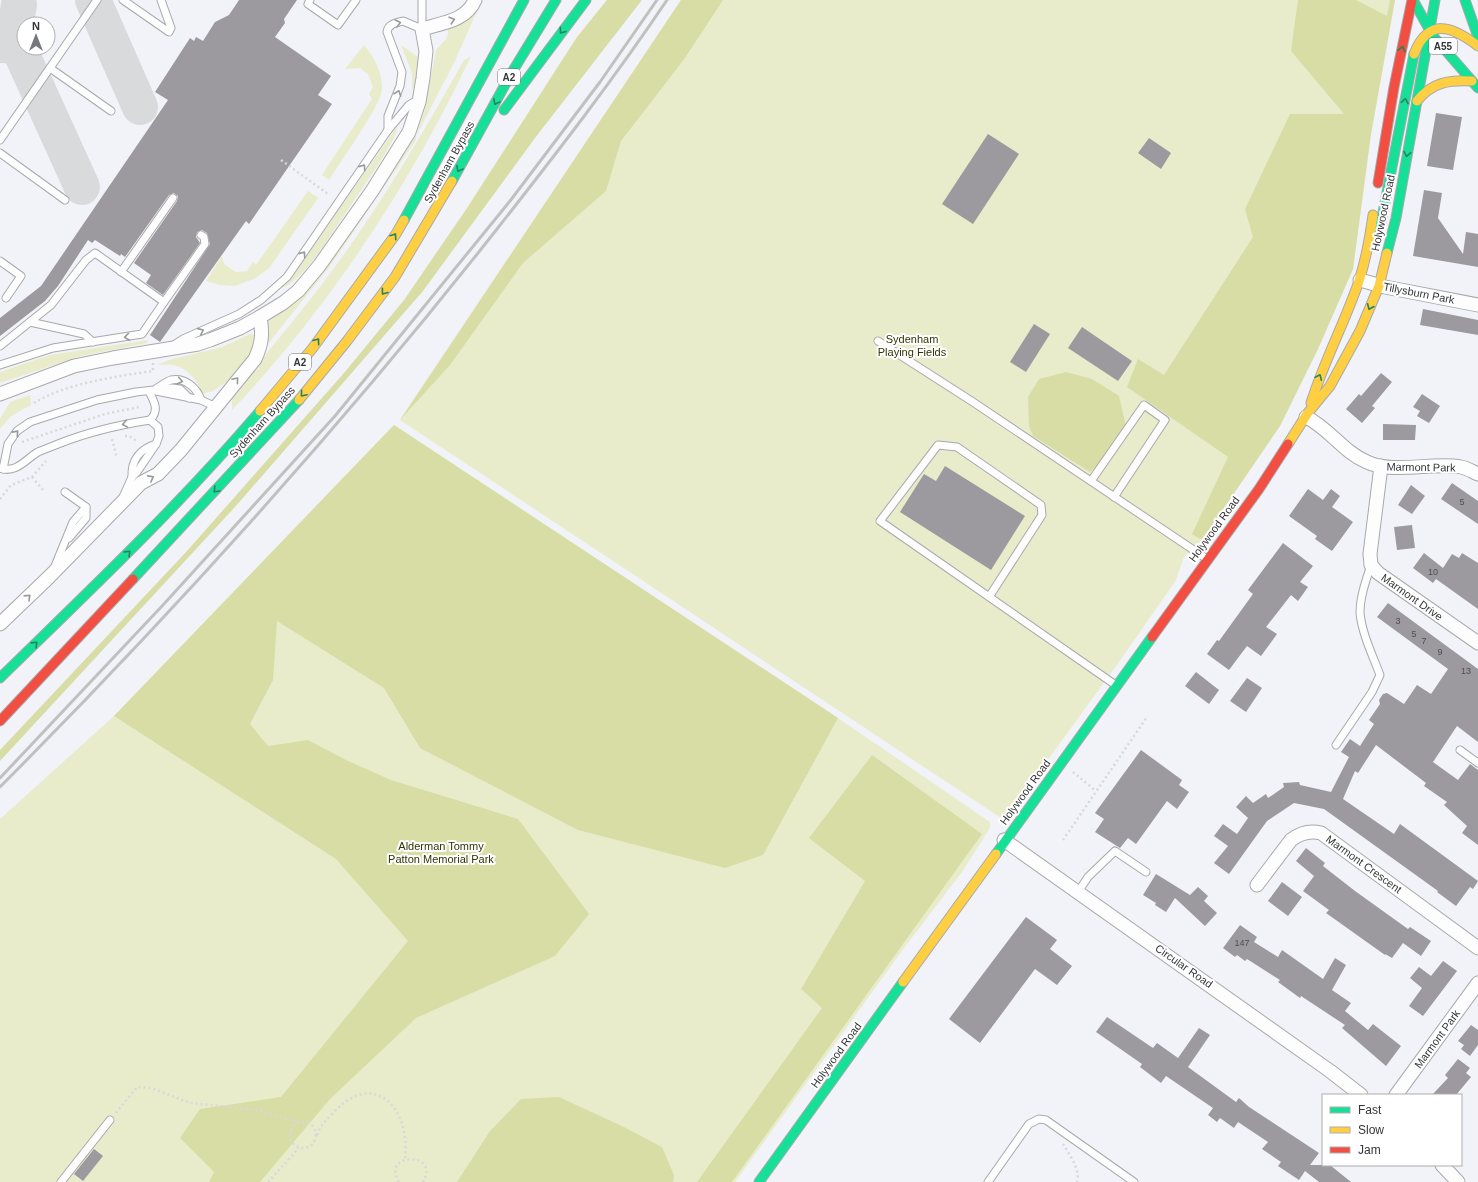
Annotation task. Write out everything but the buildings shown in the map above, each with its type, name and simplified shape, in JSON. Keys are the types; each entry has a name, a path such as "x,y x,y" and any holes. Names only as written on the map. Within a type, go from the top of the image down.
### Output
{"main road":[{"name":"Sydenham Bypass","path":"0,678 4,672 156,526 224,452 312,349 396,234 524,0"},
{"name":"Sydenham Bypass","path":"0,721 285,416 347,341 395,277 438,206 511,74 556,0"},
{"path":"478,135 505,109 586,0"},
{"name":"A55","path":"1412,0 1419,16 1430,32 1475,85"},
{"name":"Holywood Road","path":"1306,416 1317,382 1338,336 1360,280 1371,230 1394,87 1412,0"},
{"name":"Holywood Road","path":"759,1182 1004,840 1259,489 1306,416 1330,386 1343,364 1379,286 1396,218 1435,0"},
{"path":"1465,0 1478,37"},
{"path":"1371,230 1381,223 1414,54 1419,40 1430,32 1443,27 1454,29 1478,46"},
{"path":"1417,101 1427,89 1441,82 1453,80 1475,85"},
{"path":"0,712 14,705"}],"street":[{"path":"0,394 74,366 204,342 240,328 283,303 298,291 319,266 390,164 409,132 419,99 426,50 422,29 464,16 472,8 475,0"},
{"name":"Tillysburn Park","path":"1360,280 1379,286 1478,304"},
{"path":"0,624 49,577 120,504 141,484 158,474 193,437 255,359 261,346 263,335 260,317"},
{"name":"Marmont Park","path":"1306,416 1322,426 1367,462 1381,466 1461,467 1478,474"},
{"name":"Marmont Drive","path":"1381,466 1370,554 1371,565 1378,573 1478,643"},
{"name":"Marmont Crescent","path":"1257,885 1291,840 1309,831 1321,833 1478,948"},
{"name":"Circular Road","path":"1004,840 1330,1071 1360,1094"},
{"name":"Marmont Park","path":"1397,1094 1478,983"},
{"path":"1443,1166 1458,1182"}],"lane":[{"path":"0,140 97,0"},
{"path":"123,0 169,32 171,28 161,0"},
{"path":"310,0 308,4 338,25 356,0"},
{"path":"388,130 388,116 400,86 402,72 387,29 390,25 403,21 422,29 422,0"},
{"path":"50,68 111,112"},
{"path":"167,350 183,339 239,314 261,300 283,281 388,130 409,105 419,99"},
{"path":"0,153 65,200"},
{"path":"121,272 167,212 173,198"},
{"path":"0,365 36,352 142,334 206,244 204,237 201,235"},
{"path":"0,346 51,305 86,260 95,253 164,302"},
{"path":"0,261 21,276 6,298"},
{"path":"30,322 84,334 93,342"},
{"path":"878,341 1207,559"},
{"path":"151,391 171,380 181,381 190,383 201,400"},
{"path":"151,391 156,406 155,415 150,420 109,427 76,437 37,453 26,463 12,469 1,468 8,444 17,431 30,422 97,400 151,391 172,388 180,389 189,398 201,400 216,407"},
{"path":"1091,481 1144,405 1165,420 1114,497"},
{"path":"120,504 132,477 156,444 159,436 158,426 150,420"},
{"path":"989,597 1042,515 1041,504 957,447 938,445 880,521 989,597 1117,686"},
{"path":"49,577 67,542 74,522 86,507 64,492"},
{"path":"1336,745 1372,692 1380,675 1367,642 1360,613 1364,588 1371,565"},
{"path":"1460,750 1478,763"},
{"path":"1078,892 1088,877 1115,851 1146,872"},
{"path":"988,1182 1034,1120 1039,1119 1046,1120 1134,1182"},
{"path":"61,1182 110,1120"}],"path":[{"path":"281,160 328,194"},
{"path":"34,404 47,397 86,384 113,377 154,371 153,362"},
{"path":"19,445 23,441 105,414 139,407"},
{"path":"123,437 129,436 138,442"},
{"path":"106,440 118,438"},
{"path":"112,439 117,458"},
{"path":"0,499 11,486 32,477 44,462 49,460"},
{"path":"32,477 44,491"},
{"path":"1063,840 1147,717"},
{"path":"1071,770 1096,791"},
{"path":"110,1120 137,1087 152,1088 190,1104 258,1110 298,1122 302,1121 311,1124 317,1135"},
{"path":"268,1182 299,1148 311,1146 317,1135 319,1127 342,1103 356,1094 376,1094 392,1103 404,1128 405,1159"},
{"path":"298,1122 292,1127 289,1135 292,1143 299,1148"},
{"path":"1053,1125 1074,1164 1079,1178 1077,1182"},
{"path":"399,1182 396,1170 405,1159 415,1159 423,1164 426,1174 423,1182"}],"green space":[{"path":"607,0 642,0 535,138 423,291 235,507 0,761 0,750 187,551 344,373 404,300 467,208 577,37"},
{"name":"Sydenham Playing Fields","path":"681,0 1395,0 1371,134 1353,269 1318,349 1280,426 1202,540 1184,557 1176,580 1119,662 1004,820 400,420"},
{"path":"681,0 723,0 685,58 621,141 606,191 523,263 450,365 400,420"},
{"path":"1298,0 1356,0 1387,16 1390,0 1395,0 1371,134 1353,269 1318,349 1280,426 1202,540 1192,534 1228,457 1127,387 1138,359 1164,375 1253,237 1245,209 1290,114 1344,114 1291,51"},
{"path":"477,11 455,61 416,136 425,109 436,50 446,39 448,34 448,25 471,16"},
{"path":"364,45 377,66 381,77 382,90 380,98 329,180 322,175 372,99 369,94 373,87 368,74 360,68 345,69"},
{"path":"401,45 418,57 414,87 412,89 412,73"},
{"path":"471,56 448,103 422,150 395,197 365,242 302,330 232,410 232,396 343,256 380,202 464,60"},
{"path":"396,128 397,131 379,163 325,244 309,266 291,283 282,288 299,267"},
{"path":"416,136 416,140 330,266 267,345 267,322 294,303 328,265"},
{"path":"308,191 318,198 270,267 256,278 235,286 220,285 206,281 222,256 224,264 236,272 247,271 253,262 256,265"},
{"path":"250,334 257,335 257,347 236,375 213,391 201,394 198,384 192,375 178,366 157,365 169,360 222,347"},
{"path":"148,340 147,343 81,356 0,383 0,372 50,355"},
{"path":"1066,372 1092,379 1119,396 1126,427 1114,449 1090,472 1033,436 1029,426 1028,397 1039,379"},
{"path":"30,395 31,405 11,416 0,429 0,419 10,402"},
{"name":"Alderman Tommy Patton Memorial Park","path":"394,425 838,718 990,822 990,828 962,872 904,948 735,1182 0,1182 0,819 114,716"},
{"path":"394,425 838,718 763,855 725,868 578,830 420,748 384,688 277,621 273,680 250,724 268,746 308,740 346,760 391,780 518,819 589,914 555,956 416,1018 330,1099 260,1182 209,1182 214,1172 180,1138 200,1109 281,1097 408,941 336,859 114,716"},
{"path":"872,755 982,834 732,1182 697,1182 822,1008 801,989 865,881 809,838"},
{"path":"559,1097 624,1127 662,1147 674,1175 673,1182 457,1182 490,1131 521,1099"}],"taxiway":[{"path":"93,0 140,107"},
{"path":"0,45 18,46 15,27 19,5"},
{"path":"23,56 82,187"}],"railway":[{"path":"0,778 163,605 335,416 510,201 600,82 657,0"},
{"path":"0,787 194,585 379,374 439,302 541,173 584,116 667,0"}],"traffic: fast":[{"path":"404,220 524,0"},
{"path":"452,181 511,74 556,0"},
{"path":"504,110 586,0"},
{"path":"1413,0 1433,36 1478,88"},
{"path":"1387,253 1396,218 1435,0"},
{"path":"1465,0 1478,37"},
{"path":"1371,230 1381,223 1414,54"},
{"path":"133,579 299,400"},
{"path":"0,678 166,514 198,481 260,411"},
{"path":"996,854 1152,637"},
{"path":"759,1182 903,982"}],"traffic: slow":[{"path":"1414,54 1420,42 1427,34 1434,30 1450,30 1478,46"},
{"path":"1417,101 1435,86 1448,82 1472,81"},
{"path":"299,400 347,341 395,277 452,181"},
{"path":"1311,403 1316,387 1359,281 1368,248 1373,215"},
{"path":"260,411 312,349 396,234 404,220"},
{"path":"1288,444 1307,414 1330,386 1360,331 1379,286 1387,253"},
{"path":"903,982 996,854"}],"traffic: jam":[{"path":"1378,183 1394,87 1412,0"},
{"path":"1152,637 1259,489 1288,444"},
{"path":"0,721 133,579"}]}
